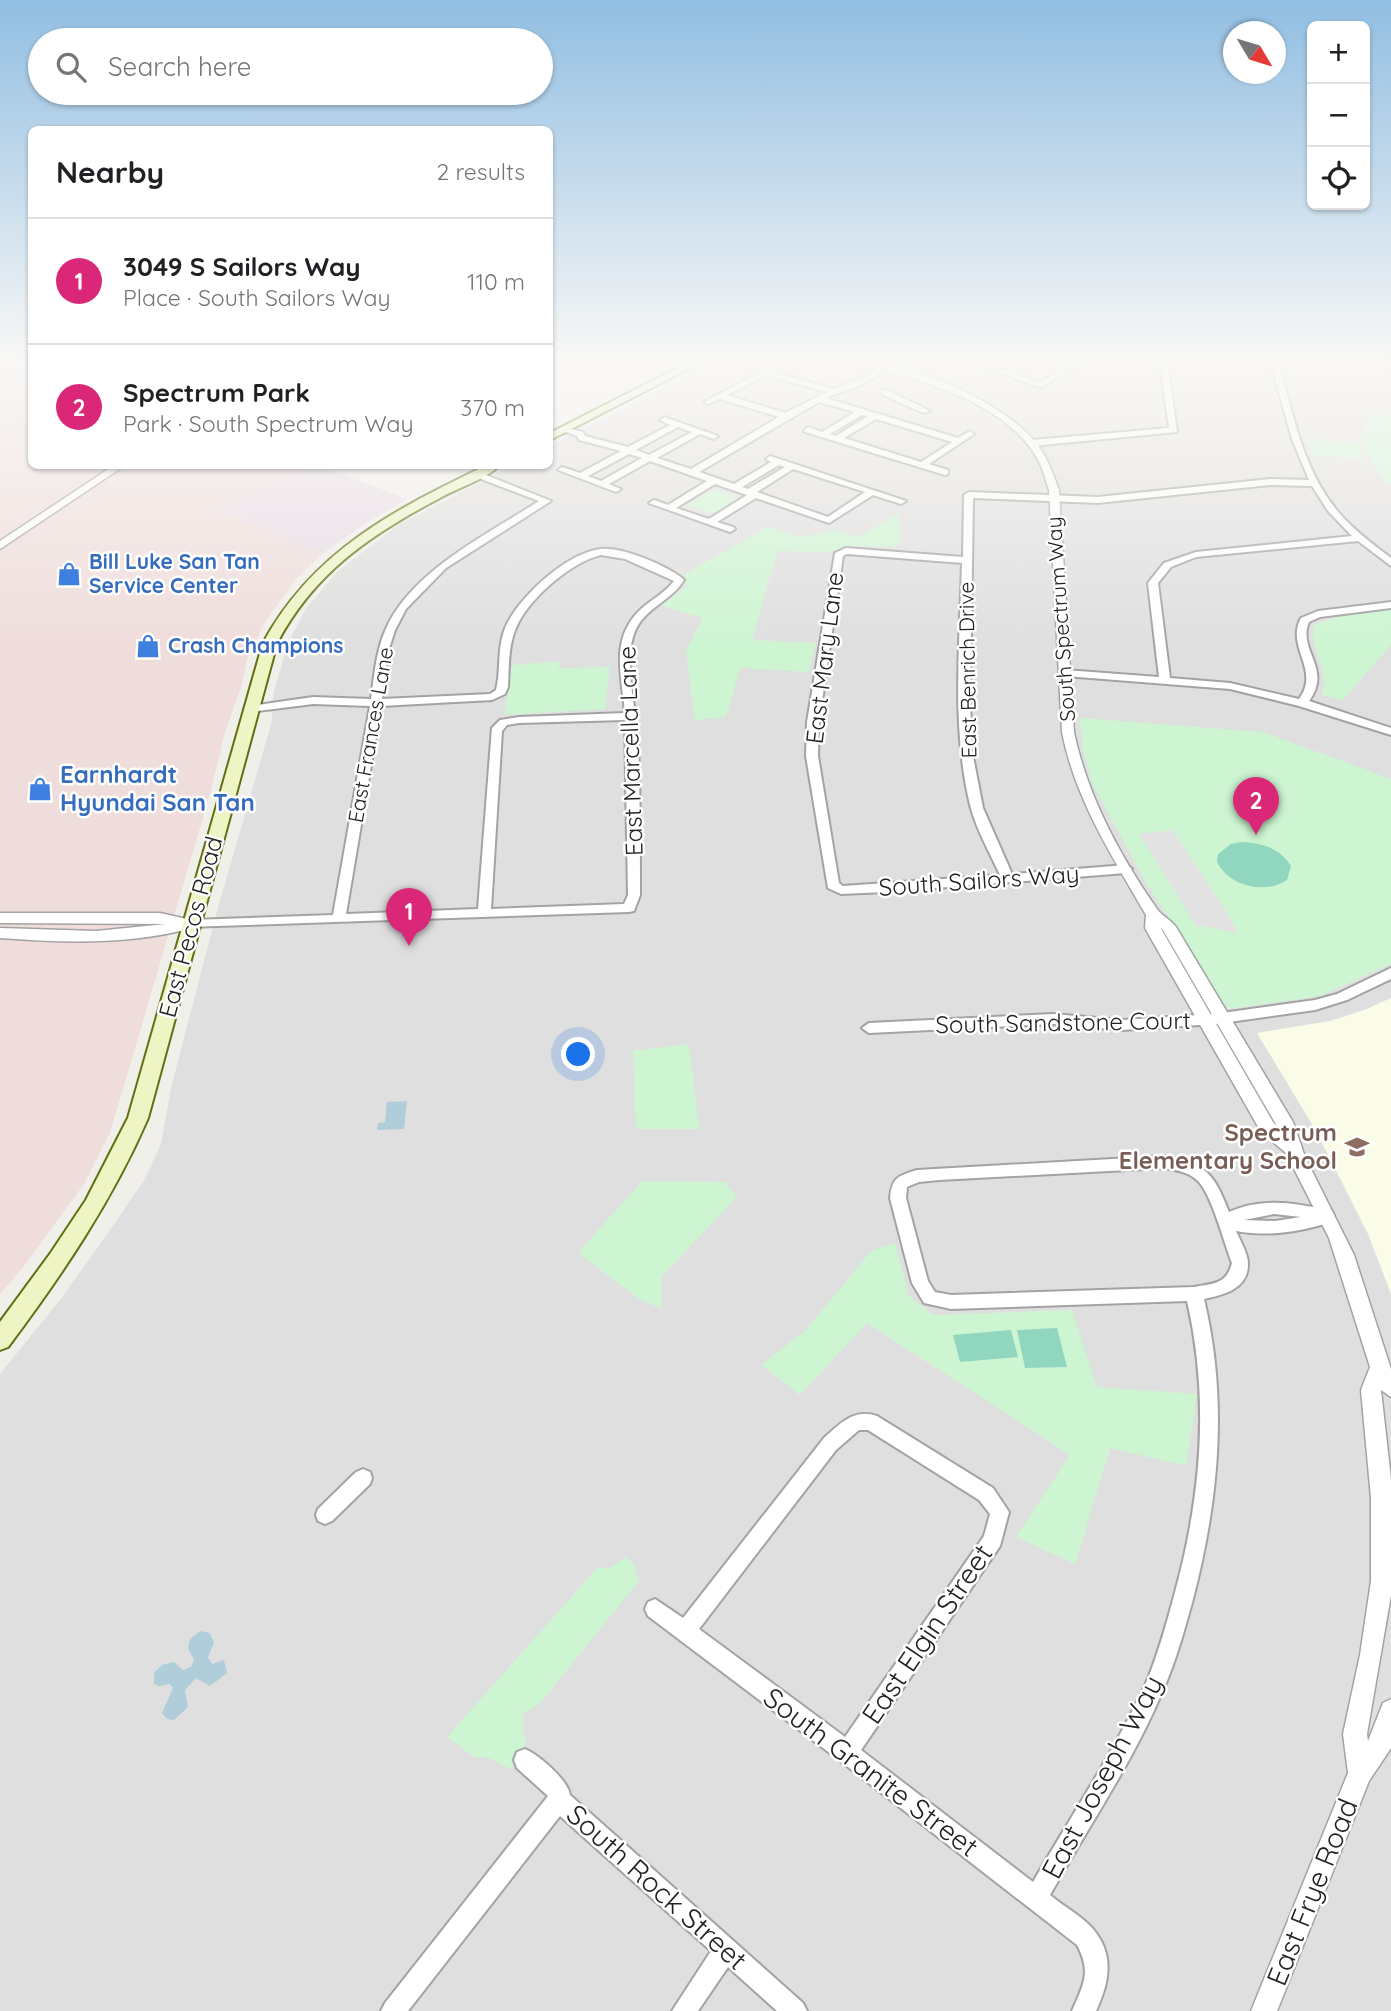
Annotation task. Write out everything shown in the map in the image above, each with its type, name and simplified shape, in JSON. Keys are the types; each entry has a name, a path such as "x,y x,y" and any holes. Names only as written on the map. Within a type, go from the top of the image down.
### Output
{"main road":[{"name":"East Pecos Road","path":"0,1340 64,1256 103,1193 126,1147 146,1094 270,643 306,588 336,558 364,536 406,510 487,469"}],"street":[{"path":"580,476 610,458"},
{"path":"602,484 650,458 830,520 872,492"},
{"path":"692,472 717,458"},
{"path":"903,458 945,472"},
{"path":"923,464 933,458"},
{"name":"South Spectrum Way","path":"1040,458 1052,478 1068,732 1074,762 1096,816 1153,915 1152,928 1214,1019 1267,1127 1292,1148 1326,1216 1353,1279 1379,1370 1391,1388"},
{"path":"1303,458 1314,483 1332,511 1359,538 1391,563"},
{"path":"735,487 774,460 901,501"},
{"path":"710,522 792,466"},
{"path":"0,546 115,469"},
{"path":"562,470 616,489"},
{"name":"East Frances Lane","path":"339,919 383,652 402,608 443,565 546,501 476,474"},
{"path":"669,508 715,480"},
{"path":"1053,499 1098,500 1270,482 1314,483"},
{"name":"East Benrich Drive","path":"1009,879 976,808 966,751 969,495 1053,499"},
{"path":"654,503 730,529"},
{"path":"0,533 16,536"},
{"path":"1165,681 1153,583 1157,573 1165,566 1177,559 1204,553 1359,538"},
{"name":"East Mary Lane","path":"833,885 812,757 813,722 838,555 846,551 967,560"},
{"name":"East Marcella Lane","path":"376,703 487,699 497,695 503,687 509,631 516,615 564,569 598,552 612,553 679,580 675,588 643,611 628,634 624,657 631,716 635,895 629,908 484,913"},
{"path":"1302,703 1312,688 1311,672 1300,631 1305,620 1318,614 1391,605"},
{"path":"1065,673 1230,686 1302,703 1391,732"},
{"path":"250,709 277,711 356,708 376,703"},
{"path":"0,933 47,935 156,932 191,924 484,913 496,730 504,722 631,716"},
{"name":"South Sailors Way","path":"833,885 841,890 886,888 1126,869"},
{"path":"0,918 160,918 191,924"},
{"path":"1214,1019 1315,1006 1342,997 1391,973"},
{"name":"South Sandstone Court","path":"869,1028 1053,1019 1122,1026 1214,1019"},
{"path":"1165,1163 1185,1166 1201,1174 1211,1186 1225,1222 1240,1263 1236,1278 1224,1288 1194,1294 951,1302 930,1298 920,1283 898,1198 899,1184 917,1176 939,1174 1165,1163"},
{"path":"1225,1222 1247,1228 1295,1227 1326,1216"},
{"name":"East Joseph Way","path":"1036,1898 1149,1698 1171,1641 1189,1581 1211,1437 1204,1337 1194,1294"},
{"name":"South Spectrum Way","path":"1379,1370 1371,1390 1386,1549"},
{"name":"East Elgin Street","path":"685,1631 830,1444 855,1422 872,1422 986,1494 1000,1512 993,1540 847,1752"},
{"path":"325,1515 363,1478"},
{"name":"East Frye Road","path":"1360,1773 1355,1734 1371,1655 1386,1549"},
{"name":"South Granite Street","path":"655,1609 847,1752 1085,1937 1097,1956 1097,1977 1096,1987 1084,2011"},
{"name":"East Frye Road","path":"1264,2011 1360,1773 1381,1744 1391,1711"},
{"name":"South Rock Street","path":"525,1760 559,1791 559,1800 795,2011"},
{"path":"393,2011 559,1800"},
{"path":"684,2011 726,1949"}],"shaded area":[{"path":"0,458 28,458 28,469 304,469 217,509 323,553 295,580 265,622 247,659 110,1133 84,1184 21,1270 0,1294"},
{"path":"553,458 1391,458 1391,2011 0,2011 0,1374 60,1300 110,1230 145,1179 161,1144 171,1088 217,911 272,721 273,695 288,643 306,608 339,570 398,525 505,469 553,469"},
{"path":"304,469 329,469 407,499 323,553 216,509"},
{"path":"1173,830 1238,934 1206,926 1197,927 1139,834"},
{"name":"Spectrum Elementary School","path":"1391,998 1391,1294 1368,1234 1316,1131 1257,1033 1330,1021"}],"green space":[{"path":"1370,458 1391,458 1391,485 1376,471"},
{"path":"718,490 736,496 733,498 736,500 714,513 685,505 710,491"},
{"path":"898,513 901,541 894,547 847,546 828,552 777,551 752,640 816,643 808,672 740,668 726,717 695,720 686,650 703,618 660,605 687,586 683,575 768,527 800,537 836,530 860,537"},
{"path":"1391,610 1391,645 1342,701 1322,694 1324,676 1314,641 1314,625 1335,617"},
{"path":"558,661 559,668 610,667 605,709 504,715 512,665"},
{"path":"1080,718 1263,732 1391,779 1391,964 1320,996 1228,1009 1148,886 1093,785 1083,750"},
{"path":"1242,842 1263,845 1282,855 1291,866 1287,880 1278,885 1258,887 1248,886 1230,877 1217,862 1218,854 1231,844"},
{"path":"689,1044 699,1129 636,1129 633,1051"},
{"path":"642,1181 725,1182 737,1197 662,1276 662,1309 639,1299 578,1253"},
{"path":"895,1243 909,1296 933,1315 1072,1310 1097,1387 1197,1394 1186,1466 1110,1448 1075,1564 1016,1537 1070,1455 867,1323 800,1395 761,1365 806,1330 871,1251"},
{"path":"1057,1328 1067,1367 1025,1368 1017,1330"},
{"path":"1011,1330 1018,1357 960,1362 953,1335"},
{"path":"626,1557 634,1565 639,1581 541,1702 523,1715 525,1747 511,1769 487,1757 476,1758 447,1737 597,1568 611,1567"}],"water":[{"path":"407,1101 404,1129 377,1130 378,1123 385,1122 387,1102"},
{"path":"200,1631 210,1633 214,1643 208,1657 212,1664 224,1660 227,1673 210,1686 196,1678 185,1690 188,1707 174,1720 167,1719 162,1713 173,1688 170,1684 154,1684 154,1673 162,1665 174,1662 183,1670 191,1667 194,1660 188,1648 190,1639"}],"place":[{"name":"Bill Luke San Tan Service Center","path":"69,574"},
{"name":"Crash Champions","path":"148,646"},
{"name":"Earnhardt Hyundai San Tan","path":"40,789"},
{"name":"Spectrum Park","path":"1256,835"},
{"name":"3049 S Sailors Way","path":"409,946"},
{"name":"Spectrum Elementary School","path":"1357,1147"}]}
